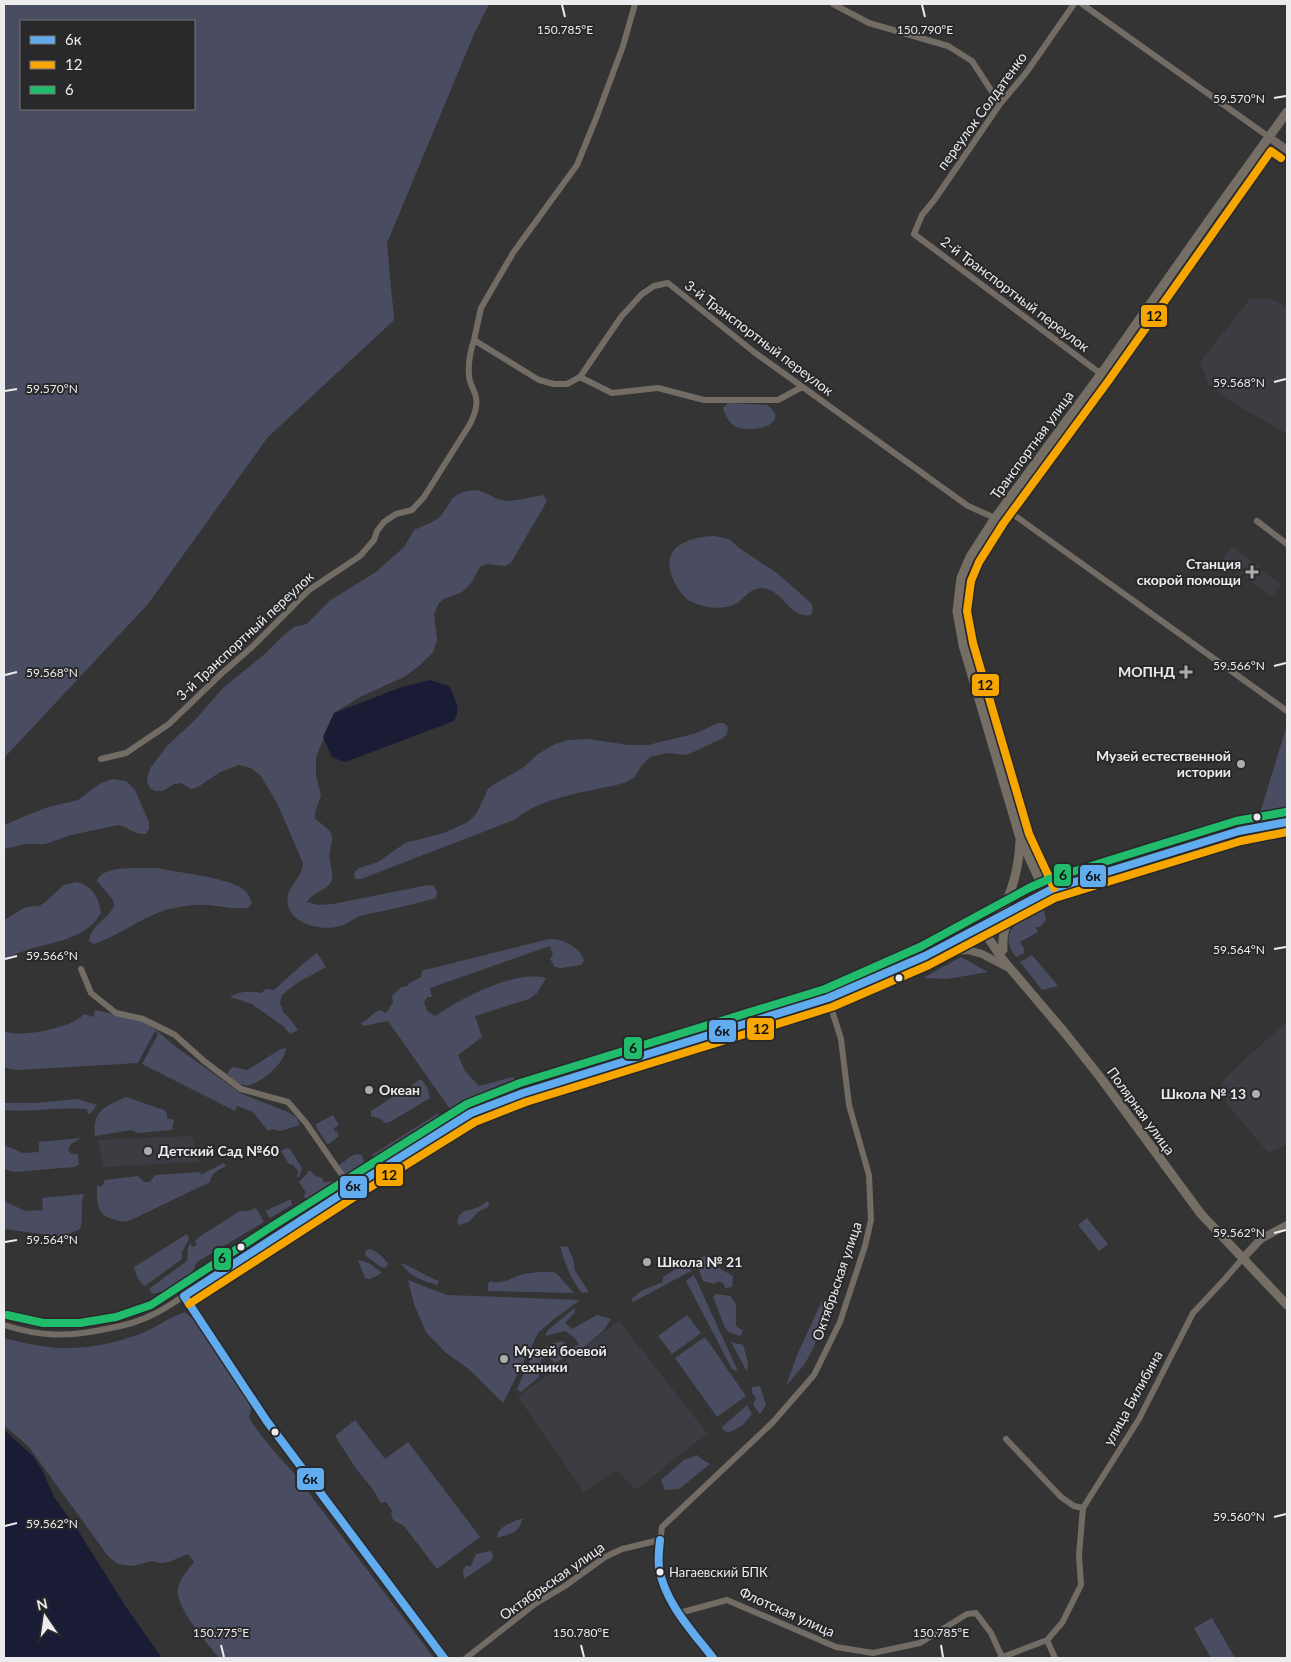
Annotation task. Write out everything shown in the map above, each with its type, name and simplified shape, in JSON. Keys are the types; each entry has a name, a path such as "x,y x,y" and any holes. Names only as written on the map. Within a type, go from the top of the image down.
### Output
{"main road":[{"name":"Транспортная улица","path":"1044,892 1020,838 963,645 958,621 958,600 965,568 976,546 995,518 1101,374 1287,112"},
{"path":"981,928 1044,892 1239,831 1287,822"},
{"name":"Транспортная улица","path":"998,917 1015,880 1020,857 1020,838"},
{"path":"1030,860 1040,872 1051,878 1090,877"},
{"path":"1003,950 1005,926 1025,903"},
{"path":"998,917 999,936 1009,968"},
{"name":"Полярная улица","path":"981,928 1009,968 1094,1070 1201,1214 1287,1304"}],"street":[{"name":"3-й Транспортный переулок","path":"101,759 126,753 169,724 252,647 309,590 360,556 374,540 377,530 384,522 396,514 412,510 424,497 470,424 476,411 476,398 469,377 469,356 481,308 513,253 577,165 623,46 635,4"},
{"path":"834,4 869,23 948,46 958,51 972,61 1000,104"},
{"name":"переулок Солдатенко","path":"914,234 922,215 936,199 1000,104 1026,73 1074,4"},
{"path":"1082,4 1287,150"},
{"name":"2-й Транспортный переулок","path":"914,234 1101,374"},
{"name":"3-й Транспортный переулок","path":"580,377 621,317 642,294 654,286 668,283 754,352 802,387 968,506 995,518"},
{"path":"474,340 538,380 554,384 567,384 580,377 612,393 658,388 704,400 778,400 802,387"},
{"path":"1003,507 1286,707"},
{"path":"1258,521 1287,544"},
{"path":"4,1324 24,1331 47,1335 79,1335 137,1322 156,1314 471,1113 510,1097 828,998 876,980 981,928"},
{"path":"933,951 968,950 982,954 1009,968"},
{"path":"81,969 91,993 116,1013 143,1019 175,1035 204,1061 241,1089 288,1102 306,1123 351,1188"},
{"name":"Октябрьская улица","path":"713,1658 679,1614 665,1585 660,1570 662,1527 773,1422 814,1375 837,1330 865,1246 871,1220 869,1175 849,1104 840,1039 828,998"},
{"name":"улица Билибина","path":"1047,1640 1062,1623 1080,1585 1079,1555 1082,1508 1139,1419 1193,1313 1261,1239 1287,1225"},
{"path":"184,1296 266,1420 444,1658"},
{"path":"1006,1439 1061,1497 1074,1506 1082,1508"},
{"name":"Октябрьская улица","path":"466,1658 535,1604 565,1586 605,1557 622,1550 660,1540"},
{"name":"Флотская улица","path":"679,1614 727,1600 836,1647 873,1653 920,1643 967,1614 976,1613 991,1633 1001,1658"},
{"path":"1001,1658 1047,1640 1055,1658"}],"shaded area":[{"path":"4,4 489,4 474,34 387,243 394,320 268,437 148,604 4,758"},
{"path":"1250,299 1272,299 1287,307 1287,434 1232,402 1208,384 1200,362"},
{"path":"728,403 767,405 774,412 775,418 772,423 758,429 740,428 733,425 726,415 723,408"},
{"path":"475,490 502,500 543,495 547,501 511,563 505,566 486,564 480,567 471,583 462,592 439,603 434,614 437,640 433,652 404,677 360,697 334,713 316,757 316,776 321,795 315,819 327,828 331,835 329,855 332,875 331,882 307,902 319,905 333,904 428,885 434,886 437,892 436,898 360,916 340,926 322,928 307,924 300,921 291,912 287,899 291,888 300,874 303,863 277,803 261,776 251,768 239,765 220,772 198,787 191,789 181,783 174,784 163,791 155,791 150,788 147,782 151,767 168,745 196,719 223,688 266,653 284,635 294,627 307,624 329,601 376,572 404,547 414,530 441,516 452,499 457,495"},
{"path":"715,536 729,539 739,548 777,573 811,603 813,609 811,615 799,614 775,593 764,588 755,589 732,606 721,608 709,607 689,601 675,583 670,571 672,553 685,542"},
{"name":"Станция скорой помощи","path":"1232,546 1281,585 1271,597 1223,558"},
{"path":"430,680 449,686 458,708 454,721 348,761 344,762 332,757 323,737 334,713 402,687"},
{"path":"718,723 724,723 728,727 727,734 723,738 687,755 668,753 650,757 641,766 635,777 624,783 552,800 539,805 514,820 361,879 355,879 354,873 359,868 378,862 405,843 444,833 468,822 477,813 488,789 524,767 538,754 555,744 568,740 588,739 628,745 648,745 694,734"},
{"path":"1287,725 1287,810 1260,813"},
{"path":"113,779 126,781 135,790 149,822 149,829 146,834 118,825 71,835 45,844 26,844 4,849 4,825 45,808 78,800 101,783"},
{"path":"1268,832 1270,837 1226,849 1225,844"},
{"path":"1213,848 1214,853 1058,901 1056,895"},
{"path":"157,868 228,882 244,890 252,903 248,908 189,905 173,908 157,913 102,941 94,944 89,941 90,935 96,926 108,915 114,906 113,900 97,881 101,876 114,870"},
{"path":"77,882 91,889 99,902 101,913 95,922 70,938 30,949 4,959 4,920 26,907 39,906 64,885"},
{"path":"1044,910 1046,920 1040,927 1035,927 1038,932 1020,942 1024,948 1024,953 1016,957 1010,948 1010,933 1019,922"},
{"path":"549,939 560,940 571,945 580,952 584,961 581,965 555,967 550,959 553,955 550,946 430,988 432,997 428,997 424,1002 427,1011 435,1016 459,1001 488,987 519,978 546,978 537,993 529,999 475,1016 482,1037 458,1055 465,1071 479,1086 513,1077 516,1084 468,1100 450,1109 388,1021 363,1026 361,1023 379,1011 387,1012 393,1002 392,996 401,987 408,986 408,984 421,977 422,971"},
{"path":"317,953 326,967 297,983 282,995 280,1003 283,1012 298,1030 290,1034 283,1026 252,1004 230,997 241,993 261,993 266,989 274,990"},
{"path":"1032,955 1058,986 1042,990 1020,962"},
{"path":"961,957 988,972 947,979 923,978"},
{"path":"95,1010 139,1020 150,1025 176,1047 242,1094 288,1112 296,1117 300,1125 280,1131 272,1129 268,1131 253,1112 237,1106 235,1111 142,1064 158,1034 155,1031 138,1063 18,1070 9,1069 4,1066 4,1031 21,1034 46,1030 69,1023 84,1014 94,1017"},
{"name":"Школа № 13","path":"1287,1021 1287,1145 1268,1152 1227,1104 1221,1085 1225,1078"},
{"path":"286,1048 285,1054 276,1067 263,1078 250,1085 241,1084 227,1074 233,1067 247,1070 281,1049"},
{"path":"421,1079 427,1087 430,1098 390,1122 385,1123 381,1119 371,1116 371,1111"},
{"path":"126,1097 164,1110 167,1118 174,1120 172,1130 138,1133 132,1130 95,1136 98,1115 107,1106"},
{"path":"77,1099 97,1105 88,1114 87,1109 77,1108 25,1111 4,1110 4,1103 35,1103"},
{"path":"437,1114 445,1116 376,1160 372,1155"},
{"path":"333,1115 339,1125 334,1128 334,1131 339,1136 327,1144 316,1124"},
{"name":"Детский Сад №60","path":"192,1136 199,1162 103,1167 98,1140"},
{"path":"81,1138 71,1144 68,1150 71,1154 78,1154 79,1165 14,1172 4,1169 4,1145 23,1153 39,1152 39,1142"},
{"path":"287,1148 290,1149 302,1168 299,1177 297,1177 298,1171 293,1165 289,1164 281,1151"},
{"path":"356,1154 362,1155 365,1166 346,1177 339,1165"},
{"path":"224,1163 226,1166 213,1174 210,1182 131,1220 122,1221 109,1218 99,1208 97,1186 102,1186 105,1180 138,1176 144,1182 150,1182 155,1175 201,1172 200,1175"},
{"path":"308,1171 322,1178 324,1182 335,1181 337,1185 312,1199 305,1198 303,1196 306,1193 299,1182"},
{"path":"84,1194 80,1229 66,1235 57,1236 4,1229 4,1201 25,1211 43,1210 42,1198"},
{"path":"291,1199 292,1205 270,1218 265,1211"},
{"path":"487,1201 489,1203 488,1207 479,1211 469,1222 459,1225 457,1222 462,1213 479,1207"},
{"path":"256,1208 264,1222 197,1262 191,1275 181,1283 170,1289 153,1294 150,1291 150,1288 187,1261 190,1243 192,1247 197,1245 195,1241 199,1237 240,1211"},
{"path":"1087,1218 1108,1244 1099,1251 1078,1225"},
{"path":"187,1234 189,1239 182,1252 182,1259 144,1286 138,1279 134,1267"},
{"path":"560,1246 568,1247 575,1271 589,1292 582,1293 574,1282"},
{"path":"371,1249 388,1263 386,1268 381,1267 366,1256 366,1250"},
{"path":"709,1254 719,1268 733,1276 732,1287 725,1288 724,1284 718,1281 714,1284 703,1281 696,1262"},
{"path":"358,1260 369,1263 382,1273 370,1279 365,1278"},
{"path":"401,1263 439,1281 437,1285 412,1275"},
{"path":"689,1266 691,1271 633,1302 631,1299 643,1290 663,1282 663,1277 676,1269"},
{"path":"553,1272 557,1274 574,1293 488,1291 490,1281 502,1282 523,1274"},
{"path":"694,1275 737,1369 736,1371 732,1369 686,1281"},
{"path":"408,1280 447,1295 580,1300 538,1333 503,1403 470,1370 445,1352 426,1332 414,1304"},
{"path":"716,1294 730,1296 736,1304 736,1326 743,1331 740,1336 729,1332 725,1328 713,1297"},
{"path":"823,1299 833,1300 812,1351 804,1365 786,1386 797,1355"},
{"path":"575,1308 575,1312 565,1323 572,1329 597,1315 611,1319 603,1331 572,1357 567,1356 555,1363 548,1357 541,1360 539,1377 521,1392 517,1389 532,1358 537,1352 551,1344 562,1341 571,1348 579,1345 575,1338 565,1331 545,1336 548,1330"},
{"path":"185,1312 194,1320 250,1404 249,1418 254,1425 293,1472 434,1658 219,1658 193,1625 178,1597 180,1582 194,1562 188,1554 169,1562 152,1561 133,1566 118,1564 108,1556 29,1447 4,1425 4,1338 22,1343 56,1348 88,1347 140,1334"},
{"path":"687,1315 701,1333 672,1354 658,1336"},
{"path":"619,1321 707,1433 636,1490 616,1470 584,1492 518,1397"},
{"path":"705,1337 746,1396 717,1417 675,1358"},
{"path":"731,1342 743,1345 748,1362 747,1372"},
{"path":"760,1386 766,1405 760,1414 753,1405 756,1398 752,1393 752,1387"},
{"path":"747,1405 752,1414 743,1425 728,1433 721,1428"},
{"path":"355,1420 385,1459 408,1442 480,1537 437,1569 404,1526 393,1520 391,1513 393,1512 386,1502 381,1503 335,1436"},
{"path":"4,1430 33,1456 42,1470 54,1497 162,1658 4,1658"},
{"path":"697,1455 710,1464 679,1489 665,1490 661,1480 684,1460"},
{"path":"523,1518 519,1528 510,1534 497,1538 497,1534 502,1528"},
{"path":"491,1551 493,1555 492,1560 464,1579 463,1570 466,1566 471,1566 476,1554"},
{"path":"1212,1618 1235,1658 1211,1658 1194,1628"}],"transit line":[{"name":"12","path":"1054,888 1029,834 973,643 967,611 971,581 979,562 1003,524 1109,380 1271,151 1281,158"},
{"name":"6","path":"7,1315 43,1323 80,1323 116,1317 151,1305 467,1104 520,1083 825,989 920,947 1049,879 1236,821 1286,812"},
{"name":"6к","path":"184,1296 471,1113 523,1093 828,998 925,956 1052,889 1239,831 1287,822"},
{"name":"12","path":"189,1304 475,1122 526,1102 832,1007 929,965 1055,898 1241,841 1287,832"},
{"name":"6к","path":"184,1296 266,1420 444,1658"},
{"name":"6к","path":"660,1540 659,1567 667,1592 680,1616 713,1658"}],"place":[{"name":"Станция скорой помощи","path":"1252,572"},
{"name":"МОПНД","path":"1186,672"},
{"name":"Музей естественной истории","path":"1241,764"},
{"name":"Океан","path":"369,1090"},
{"name":"Школа № 13","path":"1256,1094"},
{"name":"Детский Сад №60","path":"148,1151"},
{"name":"Школа № 21","path":"647,1262"},
{"name":"Музей боевой техники","path":"504,1359"},
{"name":"Нагаевский БПК","path":"660,1572"}]}
